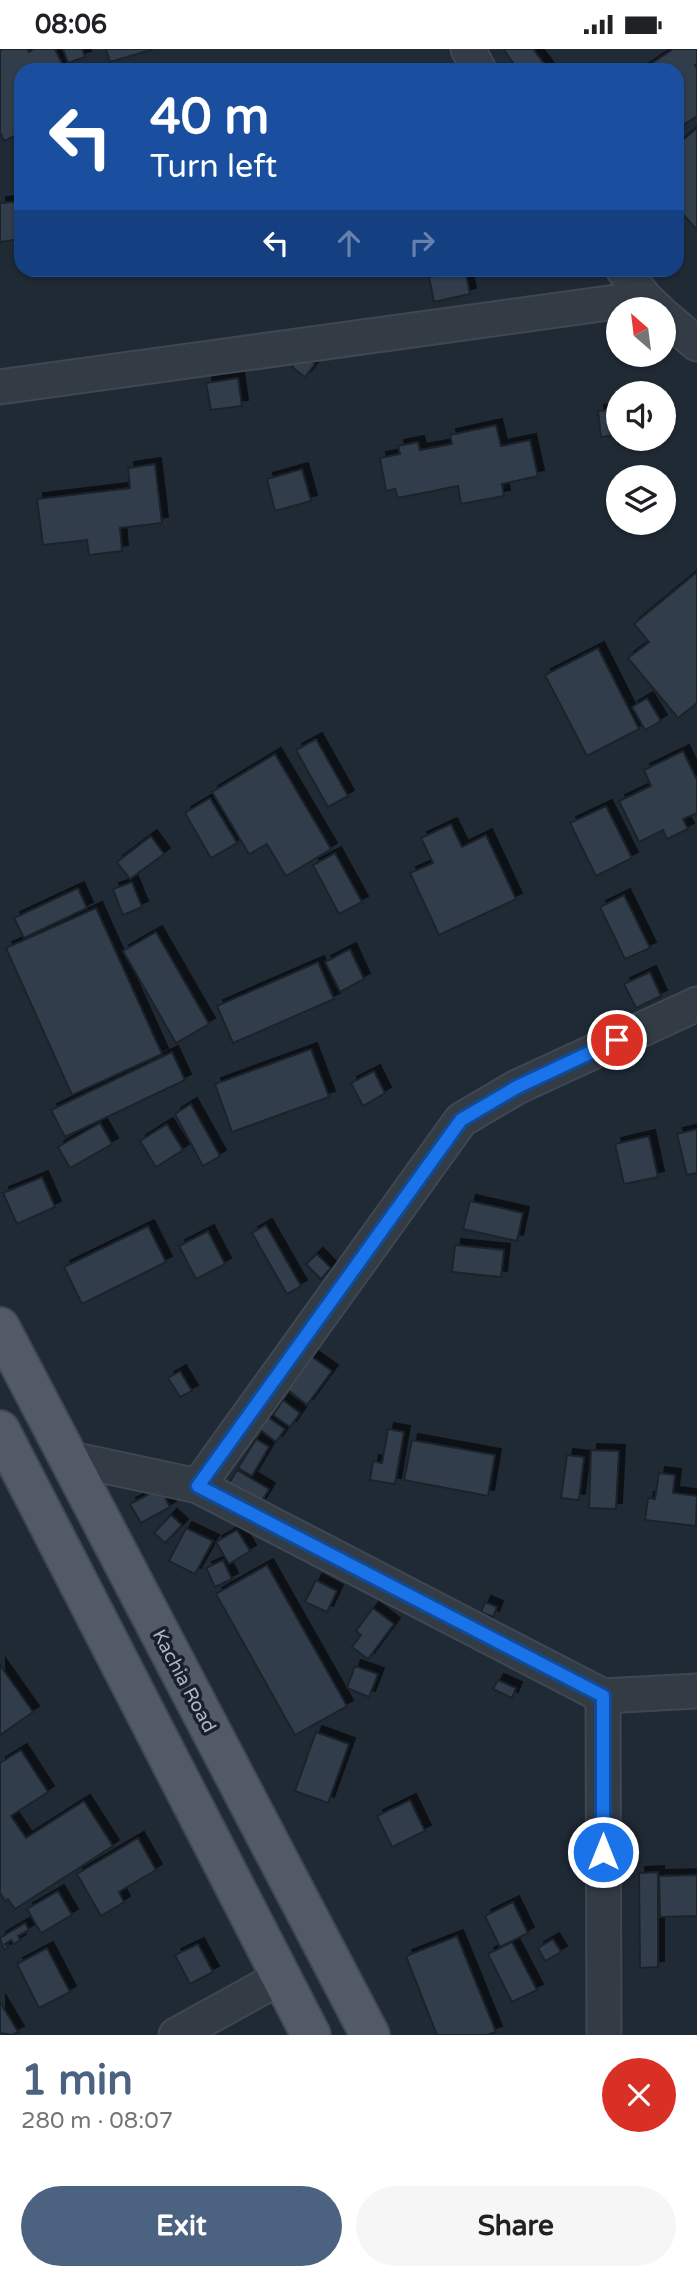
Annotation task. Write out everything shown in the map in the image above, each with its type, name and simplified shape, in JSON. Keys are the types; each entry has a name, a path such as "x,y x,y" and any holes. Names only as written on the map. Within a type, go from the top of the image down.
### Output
{"main road":[{"name":"Kachia Road","path":"0,1327 370,2035"},
{"path":"0,1430 311,2035"}],"street":[{"path":"630,277 646,297"},
{"path":"0,387 606,314"},
{"path":"676,326 697,344"},
{"path":"198,1486 461,1120 517,1087 697,1004"},
{"path":"67,1458 198,1486 603,1696 697,1692"},
{"path":"603,1696 604,2035"},
{"path":"176,2035 281,1977"}],"building":[{"path":"27,49 29,52 34,49 55,49 62,63 14,63 14,136 4,141 0,132 0,50"},
{"path":"63,49 82,49 85,57 68,63"},
{"path":"106,49 154,49 110,62"},
{"path":"533,49 544,63 513,63 504,50"},
{"path":"673,49 697,49 697,116 684,124 684,63 652,63"},
{"path":"697,128 697,230 684,215 684,139"},
{"path":"14,202 14,240 0,242 0,203"},
{"path":"429,277 467,277 470,294 434,302"},
{"path":"302,354 315,364 305,377 292,367"},
{"path":"238,378 242,406 211,410 206,383"},
{"path":"606,410 606,436 601,437 598,411"},
{"path":"496,425 501,446 530,440 538,476 502,484 504,496 461,504 458,486 398,498 395,489 386,491 380,458 400,454 398,446 418,442 420,450 452,444 450,435"},
{"path":"155,464 162,523 120,528 122,551 89,555 87,540 43,545 37,499 130,488 128,468"},
{"path":"302,469 311,501 275,511 267,479"},
{"path":"697,572 697,703 678,718 628,658 649,642 634,624"},
{"path":"598,648 639,729 587,756 545,675"},
{"path":"647,698 661,721 645,730 632,707"},
{"path":"316,739 348,796 328,807 296,750"},
{"path":"683,751 697,780 697,813 683,819 688,829 667,839 663,830 639,842 619,801 651,786 644,770"},
{"path":"275,754 331,849 286,876 267,844 249,854 212,792"},
{"path":"210,798 237,843 211,858 185,813"},
{"path":"606,806 632,858 596,876 570,823"},
{"path":"451,824 462,847 486,835 516,899 439,935 410,873 433,863 421,838"},
{"path":"151,836 164,854 130,879 117,862"},
{"path":"335,853 362,902 339,914 313,865"},
{"path":"132,882 142,907 123,915 113,889"},
{"path":"78,888 87,908 24,938 14,918"},
{"path":"624,895 650,948 625,959 600,907"},
{"path":"96,908 162,1054 72,1095 6,948"},
{"path":"156,932 209,1024 176,1043 123,951"},
{"path":"350,949 364,979 340,992 325,962"},
{"path":"318,962 334,999 233,1043 217,1006"},
{"path":"650,972 661,996 636,1008 624,984"},
{"path":"311,1049 329,1097 232,1132 215,1084"},
{"path":"172,1052 185,1080 65,1137 51,1110"},
{"path":"374,1071 385,1093 363,1106 351,1083"},
{"path":"191,1104 220,1156 203,1166 175,1114"},
{"path":"100,1123 112,1144 70,1168 58,1147"},
{"path":"167,1124 183,1150 156,1167 140,1141"},
{"path":"697,1129 697,1173 687,1175 677,1134"},
{"path":"649,1136 658,1177 624,1184 615,1144"},
{"path":"42,1177 55,1207 17,1224 3,1193"},
{"path":"470,1201 523,1213 517,1241 463,1229"},
{"path":"266,1225 301,1286 287,1294 252,1233"},
{"path":"148,1226 166,1262 82,1304 64,1267"},
{"path":"208,1231 225,1264 196,1279 179,1246"},
{"path":"455,1245 504,1250 501,1277 452,1272"},
{"path":"317,1254 331,1268 321,1279 306,1264"},
{"path":"312,1357 332,1371 307,1405 288,1390"},
{"path":"180,1371 192,1391 180,1397 168,1378"},
{"path":"283,1400 300,1413 290,1427 273,1415"},
{"path":"268,1417 285,1429 276,1442 259,1429"},
{"path":"388,1429 404,1432 395,1484 370,1480 373,1461 382,1463"},
{"path":"256,1439 269,1447 252,1476 238,1468"},
{"path":"412,1440 495,1455 488,1496 404,1480"},
{"path":"591,1450 619,1451 616,1509 589,1508"},
{"path":"567,1455 584,1457 579,1500 561,1498"},
{"path":"237,1470 269,1489 260,1504 228,1485"},
{"path":"659,1473 675,1475 673,1493 697,1496 696,1526 645,1520 648,1498 655,1499"},
{"path":"160,1488 170,1507 141,1523 130,1504"},
{"path":"171,1515 182,1525 165,1543 154,1533"},
{"path":"186,1528 213,1541 195,1574 169,1561"},
{"path":"237,1530 250,1551 229,1564 216,1542"},
{"path":"223,1560 232,1579 215,1587 206,1568"},
{"path":"267,1565 347,1706 295,1735 216,1594"},
{"path":"316,1580 337,1591 327,1612 305,1602"},
{"path":"485,1602 497,1607 493,1617 481,1612"},
{"path":"373,1608 394,1624 368,1659 352,1647 361,1635 356,1631"},
{"path":"0,1665 33,1712 0,1735"},
{"path":"355,1666 378,1674 369,1697 347,1688"},
{"path":"498,1680 516,1688 512,1698 493,1689"},
{"path":"316,1732 349,1744 328,1803 295,1791"},
{"path":"21,1750 48,1792 11,1816 26,1838 84,1801 113,1846 15,1909 0,1893 0,1763"},
{"path":"410,1800 425,1831 392,1847 377,1816"},
{"path":"138,1838 156,1870 119,1892 124,1902 101,1916 77,1874"},
{"path":"658,1872 658,1967 640,1968 639,1873"},
{"path":"697,1875 697,1916 660,1917 659,1876"},
{"path":"58,1891 72,1915 41,1933 27,1909"},
{"path":"513,1902 528,1933 500,1947 485,1916"},
{"path":"25,1923 29,1930 18,1936 20,1940 14,1944 11,1940 5,1944 8,1948 4,1950 0,1938"},
{"path":"457,1936 496,2032 487,2035 437,2035 406,1956"},
{"path":"553,1939 561,1952 545,1961 538,1948"},
{"path":"512,1942 537,1990 512,2002 488,1954"},
{"path":"198,1944 213,1972 190,1984 175,1955"},
{"path":"47,1948 70,1992 39,2008 17,1964"},
{"path":"0,2002 18,2032 12,2035 0,2033"}],"route":[{"path":"603,1852 603,1696 198,1486 461,1120 517,1087 617,1040"}]}
